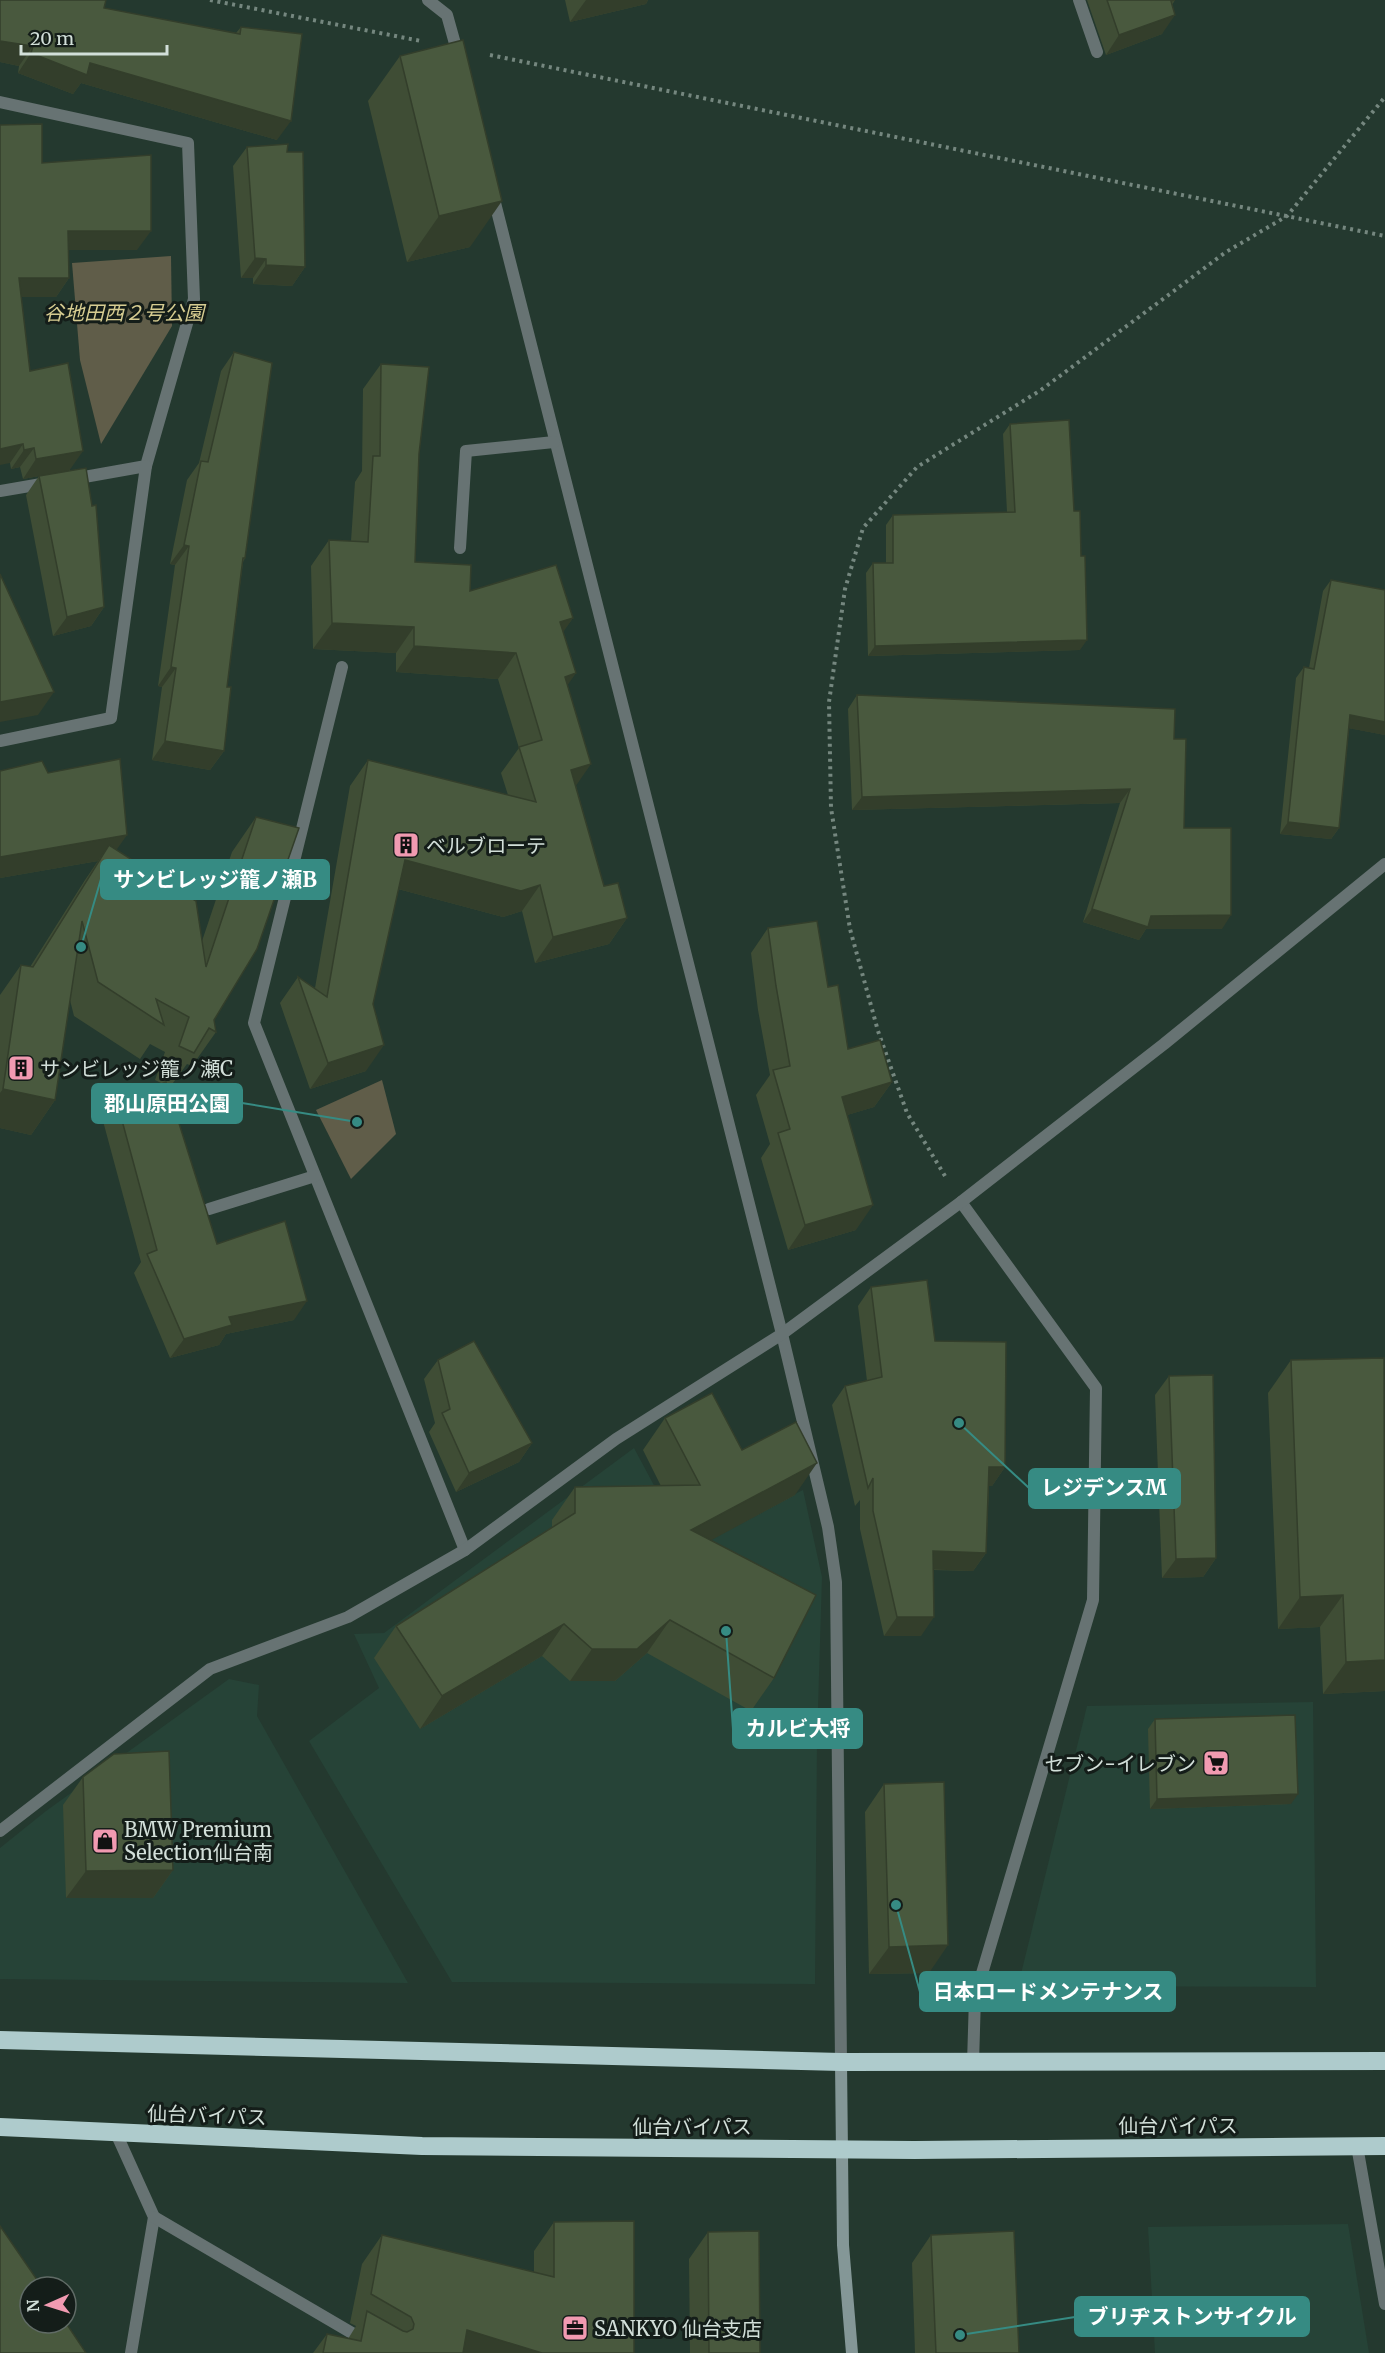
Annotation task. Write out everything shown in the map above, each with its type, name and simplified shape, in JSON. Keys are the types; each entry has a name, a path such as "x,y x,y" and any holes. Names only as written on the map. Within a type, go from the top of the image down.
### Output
{"highway":[{"path":"0,2040 841,2062 1385,2061"},
{"name":"仙台バイパス","path":"0,2127 422,2146 842,2150 1385,2146"}],"street":[{"path":"428,0 447,15 462,72"},
{"path":"1079,0 1097,52"},
{"path":"0,102 188,143 194,299 146,466 111,718 0,741"},
{"path":"491,187 782,1334 828,1527 836,1582 843,2245 852,2353"},
{"path":"460,548 466,451 554,442"},
{"path":"0,491 146,466"},
{"path":"342,667 254,1023 465,1550"},
{"path":"0,1831 210,1669 348,1617 465,1550 616,1439 782,1334 961,1202 1164,1044 1385,864"},
{"path":"209,1209 315,1176"},
{"path":"961,1202 1096,1388 1093,1600 975,1997 973,2063"},
{"path":"116,2133 154,2217 131,2353"},
{"path":"1357,2146 1385,2304"},
{"path":"154,2217 386,2353"}],"path":[{"path":"210,0 1385,236"},
{"path":"961,1202 907,1113 878,1031 850,929 831,808 829,702 845,589 862,528 916,467 1041,390 1227,252 1287,216 1385,97"}],"shaded area":[{"path":"634,1448 687,1547 803,1490 822,1577 817,1741 815,1984 452,1982 309,1741 379,1688 354,1634 384,1633"},
{"path":"229,1679 259,1685 257,1716 408,1983 0,1979 0,1848 46,1811"},
{"path":"1313,1702 1316,1987 1018,1986 1087,1706"},
{"path":"1348,2224 1369,2353 1155,2353 1148,2227"}],"green space":[{"name":"谷地田西２号公園","path":"171,256 172,326 101,444 80,360 72,263"},
{"path":"382,1080 396,1134 351,1179 316,1110"}],"building":[{"path":"0,0 106,0 104,8 240,34 241,27 302,34 291,121 90,63 87,75 31,53 33,46 0,41"},
{"path":"1107,0 1175,0 1171,1 1175,15 1119,35"},
{"path":"463,40 502,201 439,216 400,56"},
{"path":"42,124 42,163 151,155 151,231 68,231 69,278 19,278 30,371 68,363 83,451 36,459 34,448 24,450 23,444 0,449 0,125"},
{"path":"288,144 287,152 303,152 305,267 266,265 266,259 255,258 247,147"},
{"path":"234,352 272,363 245,558 243,558 227,687 231,687 224,751 165,741 176,668 171,667 189,546 184,545 201,461 208,462"},
{"path":"381,364 429,367 419,454 415,562 471,565 470,591 556,565 573,618 560,622 576,673 565,677 591,764 571,770 604,886 618,883 627,918 553,937 540,885 521,891 405,860 373,1004 384,1045 328,1063 298,977 327,997 368,760 536,802 519,747 542,740 516,653 414,646 414,627 332,623 329,540 368,542 373,456 380,456"},
{"path":"1069,420 1074,511 1080,511 1081,556 1085,556 1087,640 875,646 873,563 893,563 893,515 1015,512 1010,424"},
{"path":"86,468 92,506 96,505 104,607 67,617 39,476"},
{"path":"0,574 54,692 0,702"},
{"path":"1331,580 1385,590 1385,722 1350,715 1339,828 1288,822 1304,667 1314,669"},
{"path":"857,695 1175,709 1174,739 1186,739 1184,828 1231,828 1231,915 1151,916 1148,927 1092,909 1130,789 862,797"},
{"path":"120,759 127,835 0,857 0,771 42,761 48,773"},
{"path":"256,817 299,828 257,949 214,1020 216,1032 209,1028 194,1053 179,1046 189,1017 156,999 164,1025 98,982 82,921 55,1100 3,1089 21,965 33,967 109,845 196,901 206,967"},
{"path":"817,921 828,987 838,985 848,1049 880,1040 892,1082 842,1097 873,1205 805,1225 778,1133 790,1129 773,1070 790,1066 768,928"},
{"path":"166,1082 217,1244 285,1221 307,1301 229,1317 232,1325 184,1339 147,1254 157,1250 117,1102"},
{"path":"927,1280 935,1341 1006,1342 1005,1467 989,1467 986,1553 933,1551 934,1617 897,1617 873,1511 873,1478 868,1488 845,1386 882,1377 871,1287"},
{"path":"474,1341 532,1443 469,1473 442,1413 450,1409 438,1360"},
{"path":"1384,1358 1385,1660 1346,1662 1343,1595 1300,1597 1291,1360"},
{"path":"1213,1375 1216,1558 1176,1559 1169,1376"},
{"path":"712,1393 742,1450 796,1422 817,1463 691,1530 816,1595 774,1678 670,1620 637,1649 592,1649 564,1624 442,1696 396,1626 575,1513 575,1487 700,1485 665,1418"},
{"path":"1295,1715 1298,1794 1157,1799 1155,1719"},
{"path":"169,1751 173,1870 86,1871 83,1777 114,1754"},
{"path":"944,1782 948,1945 889,1947 884,1784"},
{"path":"634,2221 634,2353 542,2353 467,2330 463,2353 323,2353 327,2334 361,2341 367,2311 403,2331 413,2329 414,2324 411,2317 371,2294 382,2235 554,2277 554,2222"},
{"path":"0,2226 34,2275 18,2275 18,2335 74,2335 86,2353 0,2353"},
{"path":"759,2231 760,2353 709,2353 708,2232"},
{"path":"1014,2231 1019,2353 936,2353 931,2235"}],"place":[{"name":"ベルブローテ","path":"406,845"},
{"name":"サンビレッジ籠ノ瀬B","path":"81,947"},
{"name":"サンビレッジ籠ノ瀬C","path":"21,1068"},
{"name":"郡山原田公園","path":"357,1122"},
{"name":"レジデンスM","path":"959,1423"},
{"name":"カルビ大将","path":"726,1631"},
{"name":"セブン-イレブン","path":"1216,1763"},
{"name":"BMW Premium Selection仙台南","path":"105,1841"},
{"name":"日本ロードメンテナンス","path":"896,1905"},
{"name":"SANKYO 仙台支店","path":"575,2328"},
{"name":"ブリヂストンサイクル","path":"960,2335"}]}
